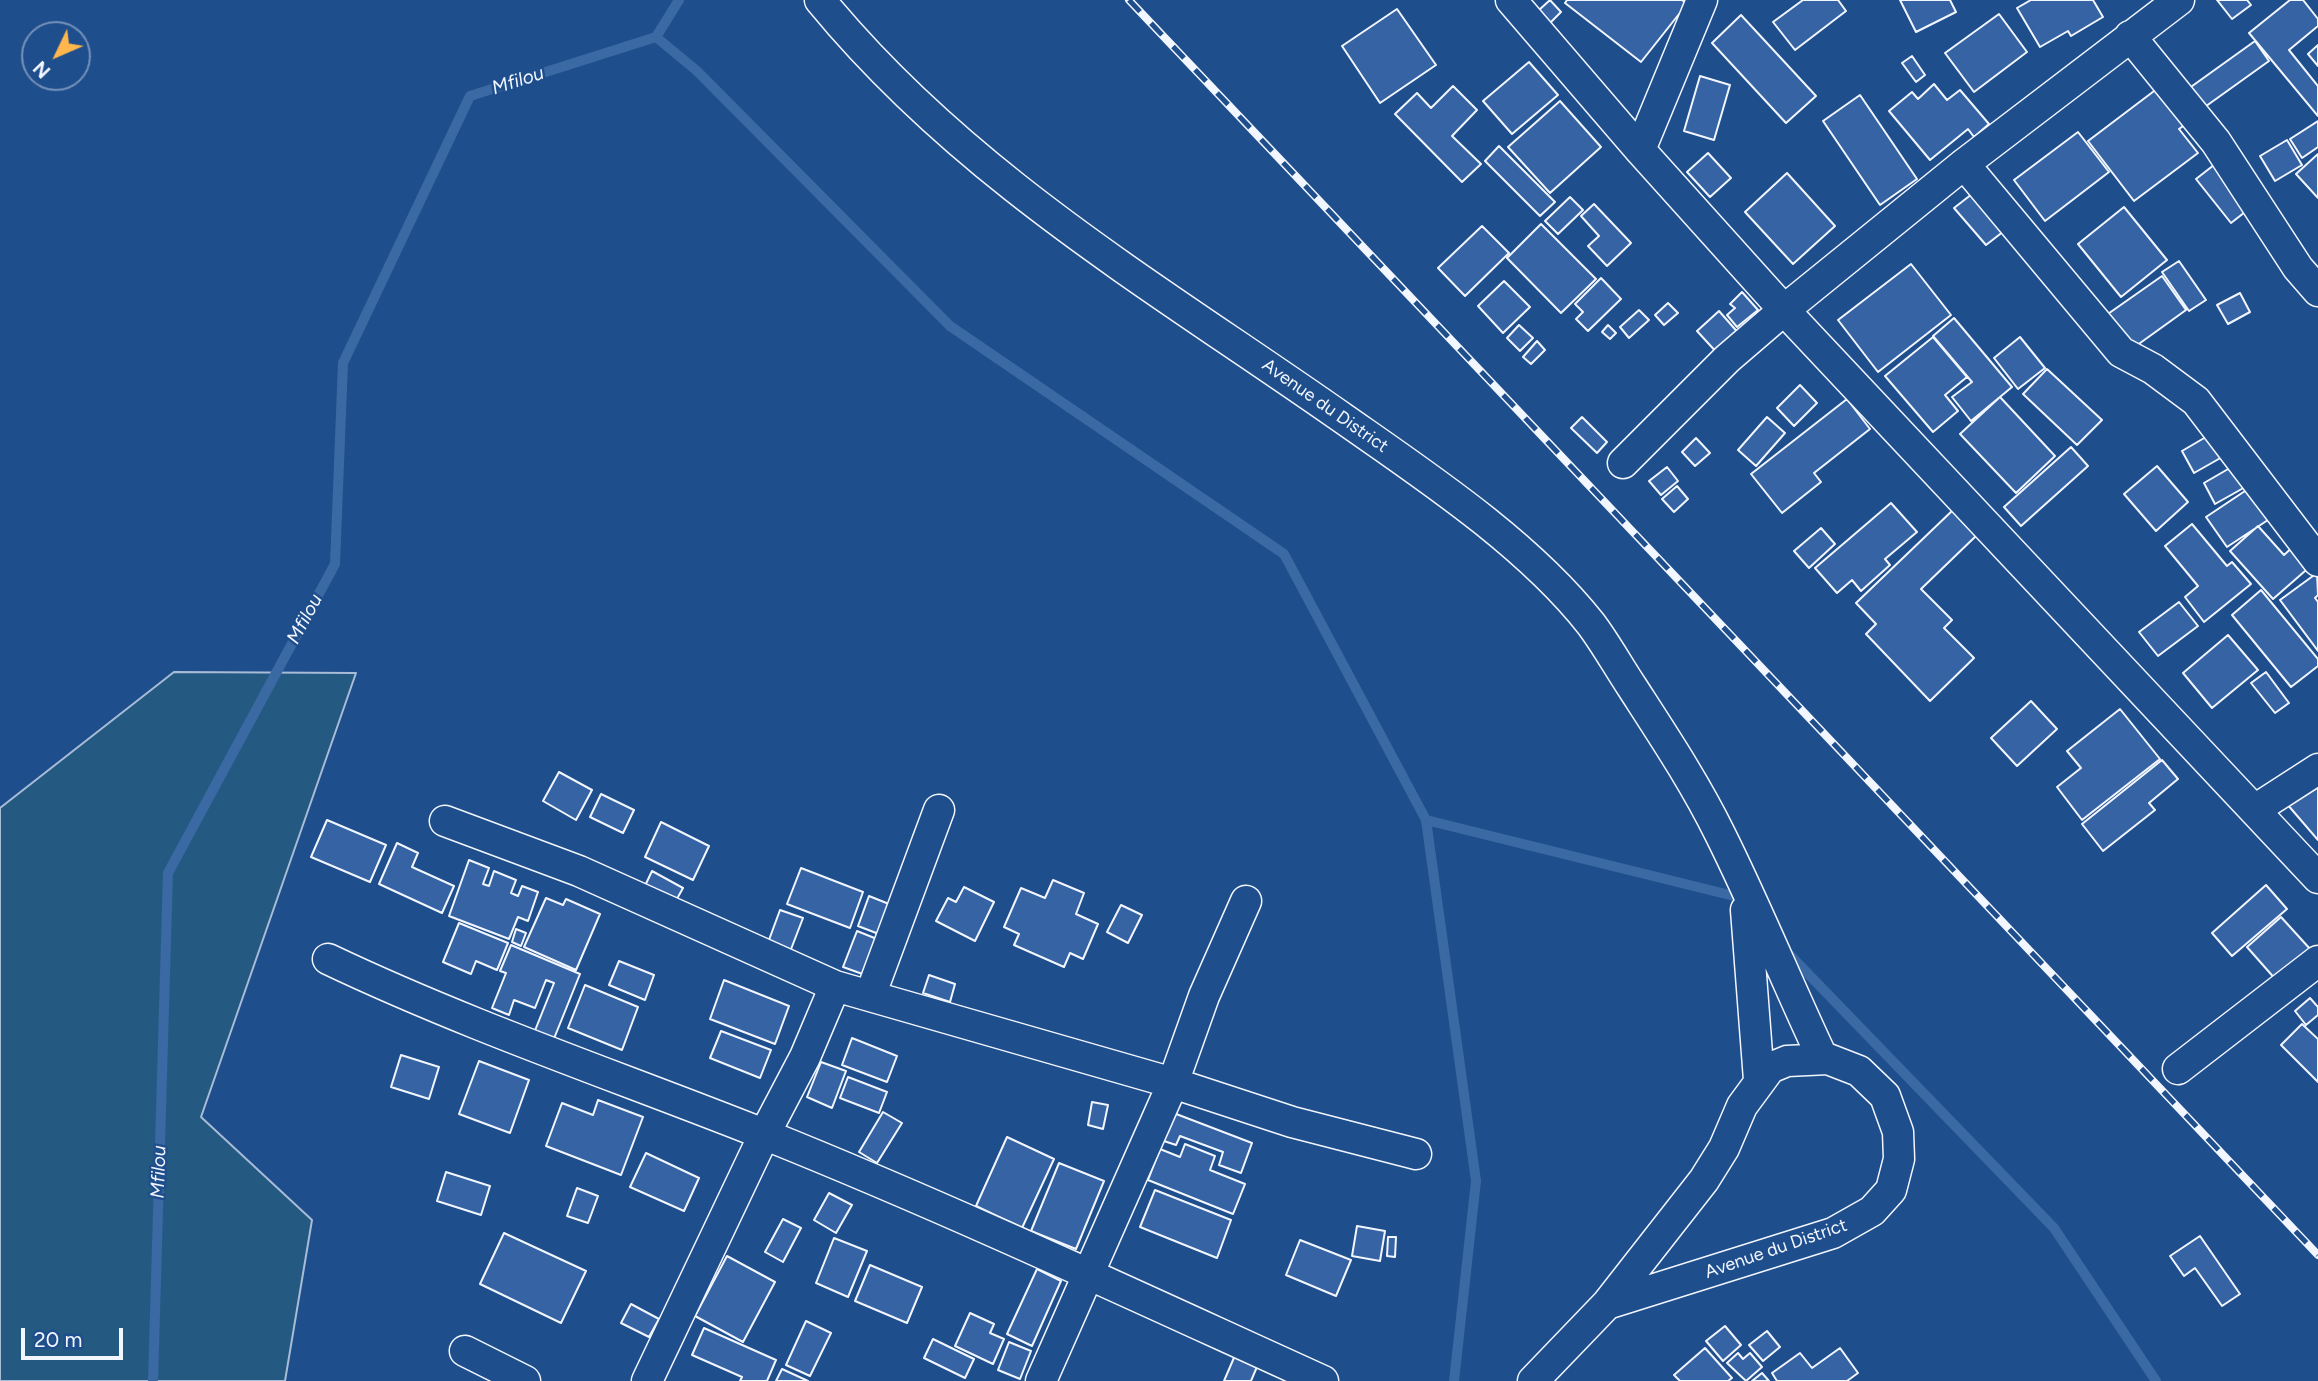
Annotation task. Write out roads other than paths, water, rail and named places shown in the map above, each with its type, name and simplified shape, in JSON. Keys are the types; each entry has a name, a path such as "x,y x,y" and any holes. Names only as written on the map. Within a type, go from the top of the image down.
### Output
{"street":[{"name":"Avenue du District","path":"820,0 936,122 1041,209 1157,295 1272,369 1464,503 1538,569 1590,624 1672,749 1720,835 1823,1059"},
{"path":"1511,0 1640,150 1784,310 2318,878"},
{"path":"1640,150 1702,0"},
{"path":"1623,463 1727,359 1784,310 1964,164 2179,0"},
{"path":"2130,36 2216,142 2298,268 2318,291"},
{"path":"1964,164 2121,352 2162,376 2196,401 2318,561"},
{"path":"2256,809 2318,769"},
{"path":"870,996 939,810"},
{"path":"445,821 579,871 835,986 1173,1083 1292,1122 1416,1154"},
{"name":"Avenue du District","path":"1744,889 1759,1080"},
{"path":"1041,1381 1173,1083 1204,996 1246,901"},
{"path":"328,960 408,998 764,1135 1089,1272 1323,1381"},
{"path":"2178,1069 2318,961"},
{"path":"647,1381 764,1135 805,1057 835,986"},
{"name":"Avenue du District","path":"1533,1381 1607,1304 1704,1180 1724,1149 1742,1106 1770,1068 1787,1061 1823,1059 1859,1071 1885,1096 1898,1132 1899,1160 1891,1190 1872,1211 1833,1233 1607,1304"},
{"path":"465,1352 525,1381"}],"waterway":[{"name":"Mfilou","path":"153,1381 168,873 335,564 343,363 470,96 656,37 679,0"},
{"path":"656,37 697,71 950,326 1284,554 1426,820 1476,1181 1454,1381"},
{"path":"1426,820 1734,896 1742,905"},
{"path":"1785,950 2054,1228 2156,1381"}],"railway":[{"path":"1129,0 2318,1255"}]}
